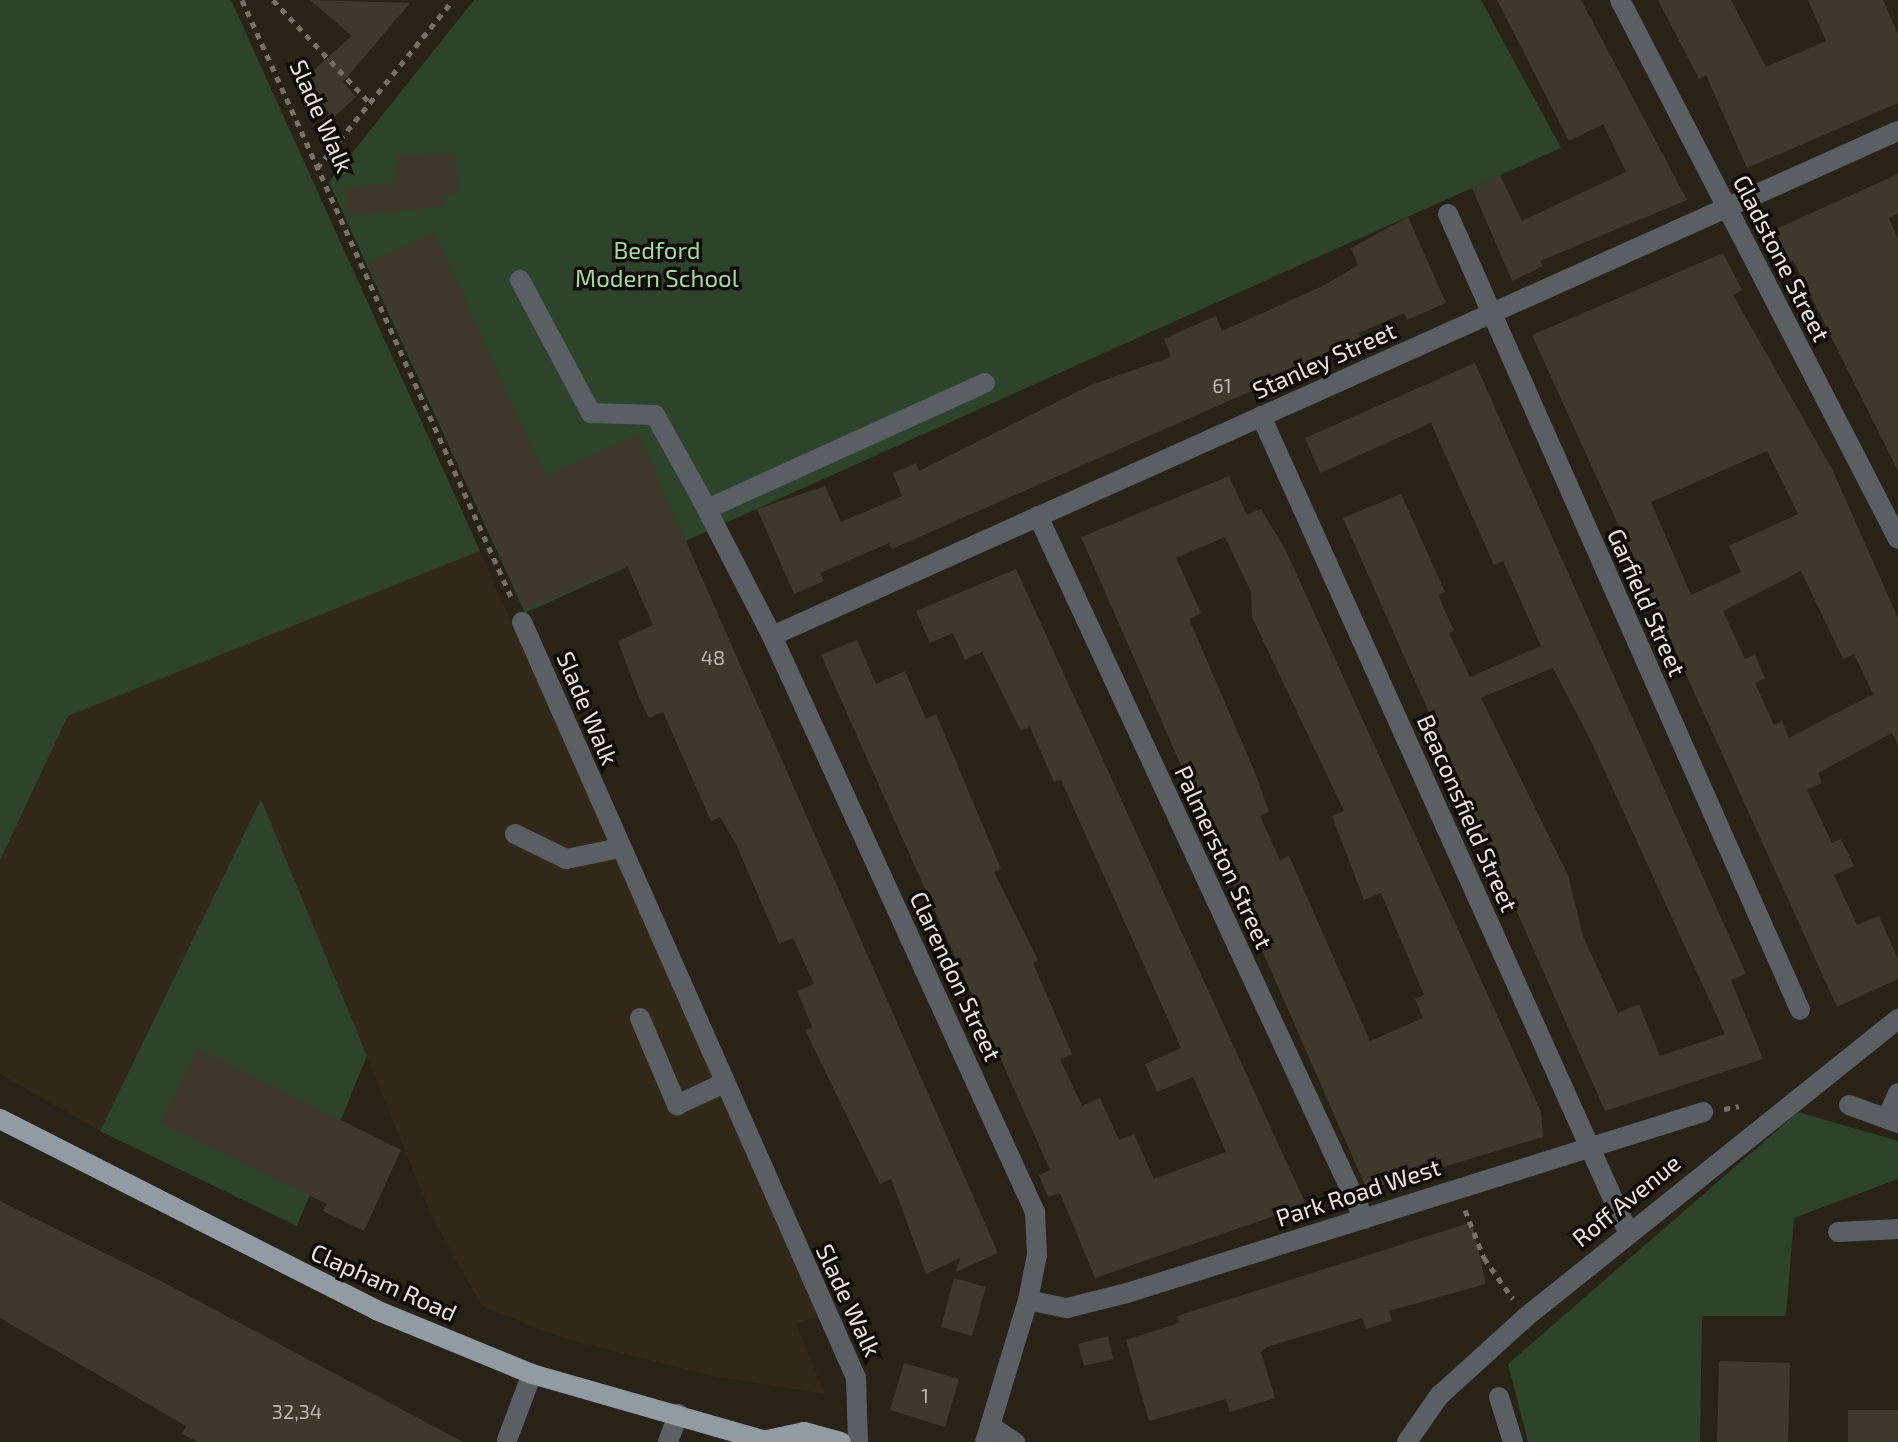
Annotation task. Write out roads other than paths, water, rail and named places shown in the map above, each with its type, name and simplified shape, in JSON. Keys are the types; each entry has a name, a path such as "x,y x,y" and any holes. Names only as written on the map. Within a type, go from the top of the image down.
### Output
{"main road":[{"name":"Clapham Road","path":"0,1119 376,1310 532,1374 678,1414 723,1434 768,1441 804,1432 841,1442"}],"street":[{"name":"Gladstone Street","path":"1620,0 1898,539"},
{"name":"Stanley Street","path":"772,636 1898,131"},
{"name":"Garfield Street","path":"1448,214 1800,1010"},
{"name":"Clarendon Street","path":"520,280 591,413 655,415 707,509 772,636 1035,1212 1037,1255 1028,1300 988,1434"},
{"path":"707,509 985,383"},
{"name":"Beaconsfield Street","path":"1261,416 1627,1230"},
{"name":"Palmerston Street","path":"1038,516 1364,1219"},
{"name":"Slade Walk","path":"522,622 722,1084 856,1378 858,1442"},
{"path":"515,834 566,859 620,848"},
{"path":"640,1018 677,1105 722,1084"},
{"name":"Roff Avenue","path":"1407,1442 1439,1396 1526,1317 1627,1230 1898,1019"},
{"path":"1849,1105 1892,1121 1898,1093"},
{"name":"Park Road West","path":"1028,1300 1067,1308 1364,1219 1588,1145 1703,1112"},
{"path":"1838,1232 1898,1229"},
{"path":"507,1440 532,1374"},
{"path":"1499,1397 1513,1442"},
{"path":"668,1442 678,1414"},
{"path":"988,1434 1015,1442"}],"park label":[{"name":"Bedford Modern School","path":"657,264"}]}
